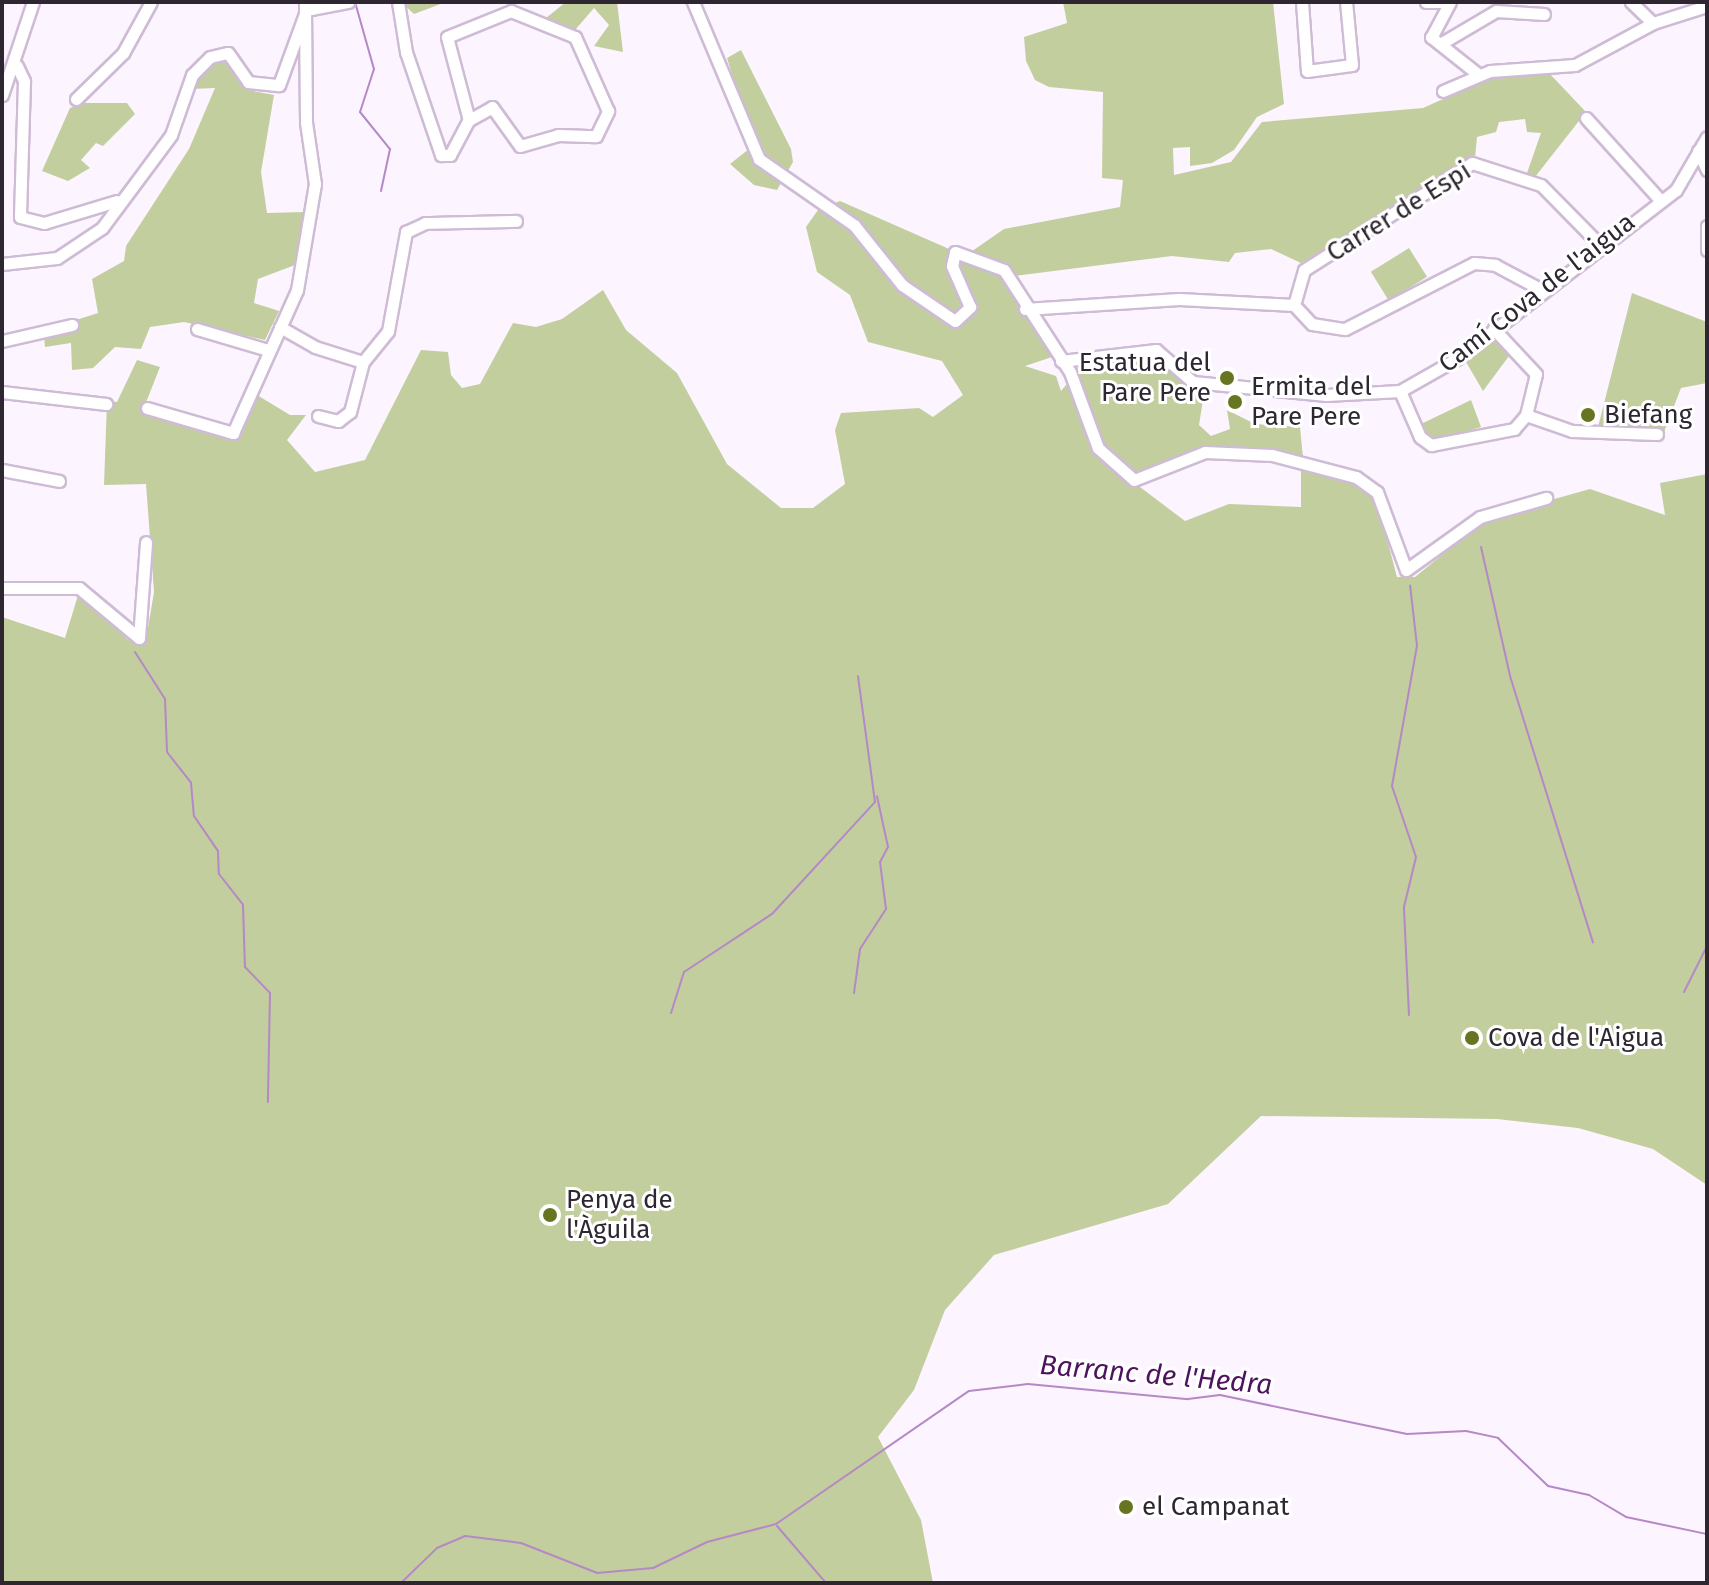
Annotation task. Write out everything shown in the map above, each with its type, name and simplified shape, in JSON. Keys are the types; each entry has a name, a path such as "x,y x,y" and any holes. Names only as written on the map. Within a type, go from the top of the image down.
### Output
{"street":[{"path":"2,95 17,66 33,2"},
{"path":"76,99 123,53 151,2"},
{"path":"306,6 348,2"},
{"path":"398,2 406,52 440,154 450,155 469,120 497,107 511,142 520,146 553,135 596,136 608,111 578,40 511,11 447,37 469,120"},
{"path":"693,2 745,135 763,164 854,225 895,278 955,321 969,315 952,266 960,250 1004,270 1025,309 1073,378 1098,448 1141,482 1205,452 1264,453 1356,477 1377,492 1406,570 1480,517 1546,498"},
{"path":"1302,2 1303,70 1347,68 1352,60 1346,2"},
{"path":"1426,2 1441,2"},
{"path":"1450,2 1431,31 1440,44 1479,75"},
{"path":"1631,2 1653,23"},
{"path":"2,264 70,251 102,228 117,201 171,135 199,66 228,53 248,82 275,88 306,6"},
{"path":"147,408 233,433 301,277 315,184 306,122 306,6"},
{"path":"1443,91 1479,75 1569,67 1653,23 1707,6"},
{"path":"1440,44 1496,11 1544,14"},
{"path":"17,66 24,81 20,217 44,223 117,201"},
{"path":"1586,118 1660,200"},
{"name":"Camí Cova de l'aigua","path":"1400,391 1494,329 1680,186 1707,137"},
{"path":"1698,151 1707,170"},
{"name":"Carrer de Espi","path":"1294,305 1304,270 1472,163 1541,185 1600,245"},
{"path":"318,416 346,416 363,362 388,331 406,232 425,223 516,221"},
{"path":"1707,226 1707,250"},
{"path":"1025,309 1187,299 1294,305 1312,324 1345,329 1474,263 1495,265 1542,290"},
{"path":"2,341 72,325"},
{"path":"280,327 363,362"},
{"path":"197,329 268,350"},
{"path":"1061,361 1089,354 1160,350 1193,382 1326,395 1400,391 1421,440 1435,446 1508,432 1526,415 1535,371 1494,329"},
{"path":"1073,378 1089,354"},
{"path":"2,392 106,404"},
{"path":"1526,415 1572,431 1657,434"},
{"path":"2,470 59,481"},
{"path":"2,588 79,588 139,638 146,542"}],"green space":[{"path":"401,2 446,2 414,14"},
{"path":"566,2 617,2 623,52 594,46 609,25 594,8 575,30 546,18"},
{"path":"1063,2 1273,2 1284,104 1257,117 1234,150 1212,163 1190,166 1190,147 1173,148 1174,175 1231,162 1262,122 1423,108 1499,74 1549,73 1586,112 1535,177 1527,173 1541,133 1527,132 1525,119 1499,122 1496,132 1477,137 1475,158 1301,263 1271,249 1235,253 1229,262 1172,256 1014,276 1058,355 1025,366 1056,376 1061,391 1087,360 1153,355 1205,387 1199,425 1211,436 1230,429 1227,410 1255,424 1300,427 1303,458 1263,448 1204,448 1163,461 1136,484 1185,521 1229,504 1301,507 1301,470 1360,484 1377,501 1397,577 1415,577 1487,518 1590,489 1665,515 1660,483 1707,474 1707,1185 1653,1149 1578,1128 1497,1119 1261,1116 1168,1204 994,1255 945,1310 914,1390 878,1437 921,1520 933,1583 2,1583 2,617 65,638 79,592 128,640 146,640 154,592 146,484 104,485 107,401 117,402 137,360 160,367 143,410 234,438 241,437 257,395 290,415 306,415 287,440 315,472 365,460 421,350 448,352 451,375 462,388 480,384 513,323 536,327 562,319 603,290 626,330 677,373 727,464 781,508 813,508 845,484 835,430 841,413 919,408 933,417 963,395 942,361 868,342 850,295 817,272 806,227 818,210 840,201 965,256 1004,229 1120,207 1123,180 1102,178 1103,92 1049,87 1035,80 1026,61 1024,37 1067,23"},
{"path":"741,50 791,149 793,162 777,190 754,185 730,164 754,145 727,58"},
{"path":"214,59 230,59 248,90 274,95 261,172 267,213 305,212 295,265 258,279 254,303 279,311 265,340 184,322 150,327 141,349 115,347 93,368 72,370 71,343 45,347 44,335 77,328 76,320 98,313 92,279 124,261 126,246 189,149 215,88 191,89"},
{"path":"83,103 127,103 135,114 103,146 96,143 81,160 90,168 68,181 42,171 70,108"},
{"path":"1409,248 1427,277 1389,301 1371,272"},
{"path":"1632,293 1707,322 1707,383 1681,388 1664,432 1598,427"},
{"path":"1493,340 1512,352 1483,391 1466,362"},
{"path":"1471,400 1481,427 1440,440 1425,436 1421,424"}],"waterway":[{"path":"355,2 374,69 360,112 390,149 381,191"},
{"path":"1481,547 1510,676 1593,942"},
{"path":"1409,1015 1404,907 1416,857 1392,786 1417,646 1410,585"},
{"path":"135,652 165,699 167,752 191,783 194,816 218,851 219,874 243,905 245,967 270,993 268,1102"},
{"path":"671,1013 684,972 772,914 875,802 858,676"},
{"path":"854,993 860,949 886,909 880,862 888,847 877,796"},
{"path":"1684,992 1707,946"},
{"name":"Barranc de l'Hedra","path":"401,1583 437,1548 465,1536 521,1543 597,1573 653,1568 707,1542 776,1524 969,1391 1028,1384 1188,1399 1220,1395 1407,1434 1466,1431 1498,1438 1548,1486 1589,1495 1626,1517 1707,1534"},
{"path":"777,1526 826,1583"}],"place":[{"name":"Estatua del Pare Pere","path":"1227,378"},
{"name":"Ermita del Pare Pere","path":"1235,402"},
{"name":"Biefang","path":"1588,415"},
{"name":"Cova de l'Aigua","path":"1472,1038"},
{"name":"Penya de l'Àguila","path":"550,1215"},
{"name":"el Campanat","path":"1126,1507"}]}
